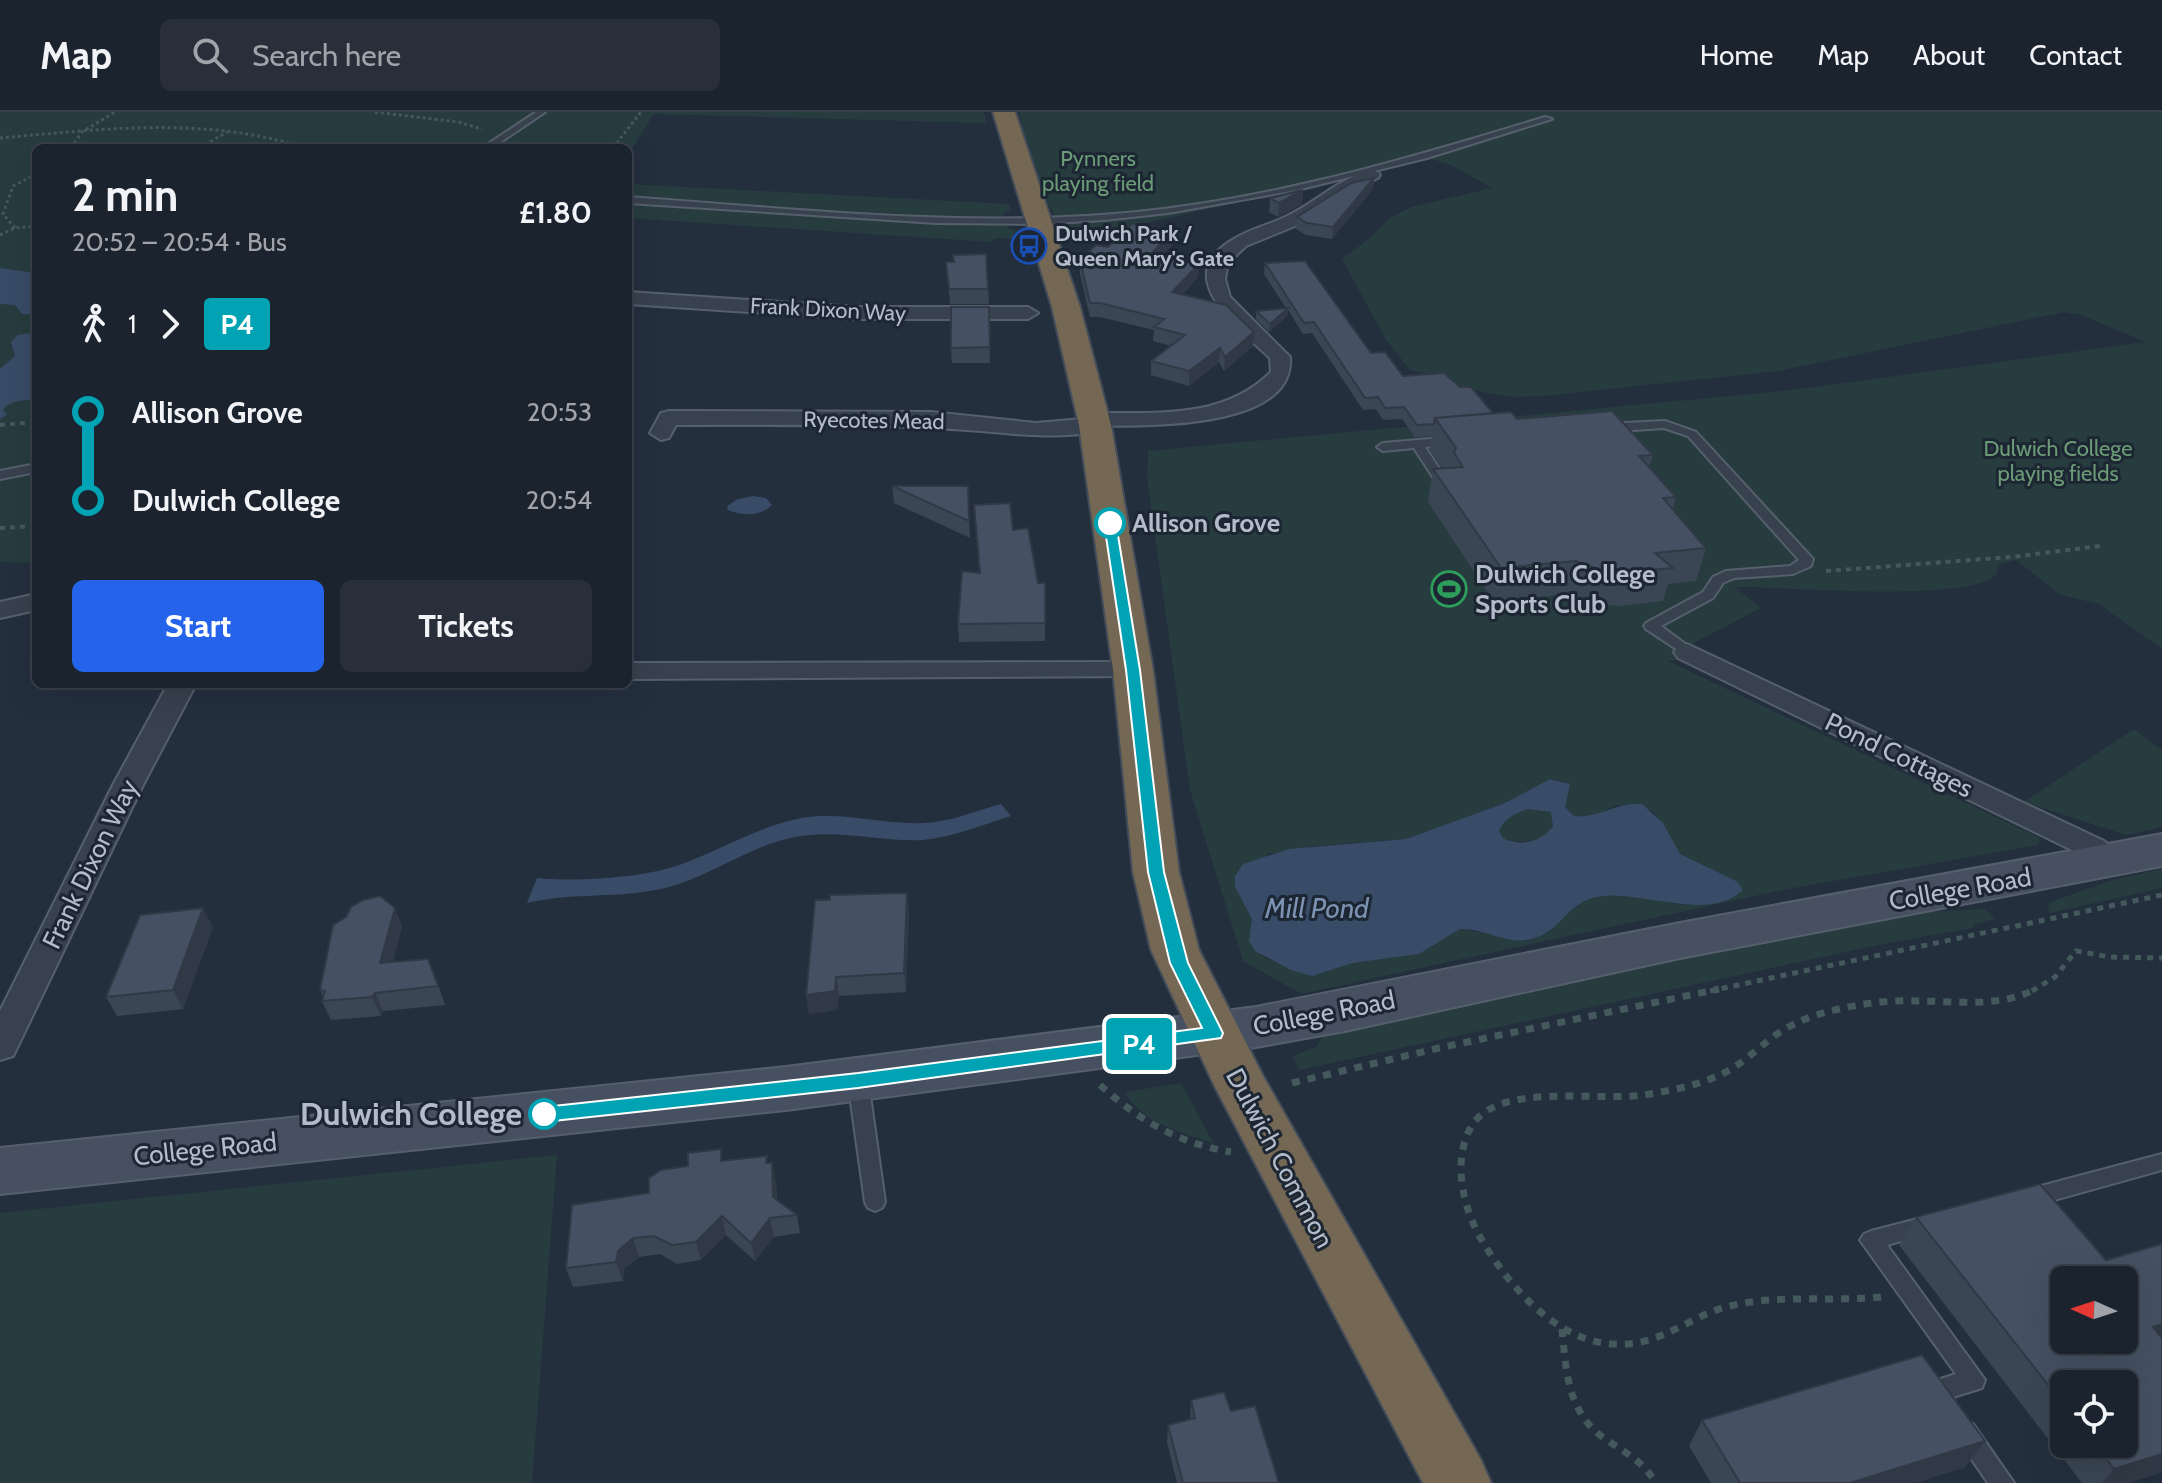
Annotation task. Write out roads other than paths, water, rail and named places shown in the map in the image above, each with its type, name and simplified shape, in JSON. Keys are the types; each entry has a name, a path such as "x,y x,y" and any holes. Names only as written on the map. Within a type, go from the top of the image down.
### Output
{"highway":[{"name":"Dulwich Common","path":"1004,112 1068,314 1094,422 1133,670 1159,887 1179,963 1458,1483"}],"street":[{"path":"1094,422 1168,419 1220,411 1246,403 1268,391 1281,373 1280,357 1221,299 1216,288 1216,268 1226,253 1249,236 1301,216 1351,181 1372,175"},
{"name":"Frank Dixon Way","path":"632,298 857,313 1028,313"},
{"name":"Ryecotes Mead","path":"661,433 669,418 931,419 1036,430 1094,422"},
{"path":"0,610 32,603"},
{"name":"Pond Cottages","path":"1687,652 2093,848 2110,861"},
{"path":"632,671 1133,670"},
{"name":"Frank Dixon Way","path":"0,1046 180,688"},
{"name":"College Road","path":"0,1171 858,1081 1214,1033 1304,1018 1823,913 1978,888 2162,850"}],"lane":[{"path":"492,144 541,112"},
{"path":"632,200 974,221 1038,221 1218,204 1445,151 1548,119"},
{"path":"1591,429 1665,424 1692,434 1804,555 1806,563 1793,570 1731,574 1718,580 1708,595 1651,626 1687,652"},
{"path":"1383,447 1464,440"},
{"path":"1417,444 1442,482"},
{"path":"0,475 32,469"},
{"path":"858,1081 875,1202"},
{"path":"2009,1203 2162,1162"},
{"path":"1948,1220 1871,1240 1974,1380 1936,1391 2002,1483"}],"water":[{"path":"0,268 32,272 32,315 22,314 15,305 0,304"},
{"path":"32,333 32,400 9,404 3,410 7,415 0,419 0,369 15,356 11,342 18,335"},
{"path":"753,496 766,498 772,505 762,512 751,514 728,510 727,506 738,499"},
{"name":"Mill Pond","path":"1550,779 1570,784 1565,807 1574,816 1642,804 1663,823 1680,854 1738,882 1743,890 1713,904 1695,905 1620,896 1592,898 1573,909 1552,929 1532,939 1505,939 1460,929 1419,954 1353,963 1312,976 1291,970 1255,951 1249,941 1252,919 1235,887 1235,876 1243,864 1289,849 1406,839 1505,803","holes":["1528,809 1551,812 1553,826 1537,839 1510,841 1503,838 1499,831 1507,819"]},
{"path":"1001,804 1011,816 945,836 908,840 832,834 801,836 767,845 665,888 527,903 537,878 610,878 667,869 771,826 802,818 832,816 924,823"}],"place":[{"name":"Dulwich Park / Queen Mary's Gate","path":"1029,246"},
{"name":"Allison Grove","path":"1110,523"},
{"name":"Dulwich College Sports Club","path":"1449,589"},
{"name":"Dulwich College","path":"544,1114"}],"park label":[{"name":"Pynners playing field","path":"1098,170"},
{"name":"Dulwich College playing fields","path":"2058,460"}]}
